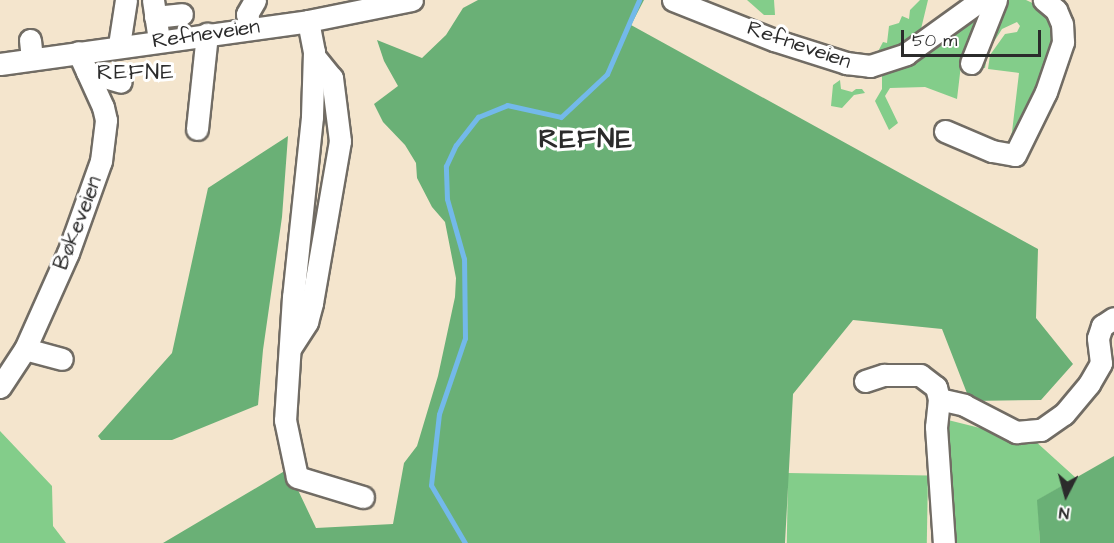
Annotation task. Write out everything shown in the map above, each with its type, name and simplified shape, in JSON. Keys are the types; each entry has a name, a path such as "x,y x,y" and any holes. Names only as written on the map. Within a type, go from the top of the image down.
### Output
{"street":[{"path":"119,45 126,0"},
{"path":"250,28 247,14 255,0"},
{"name":"Refneveien","path":"0,64 31,49 78,52 250,28 320,13 412,0"},
{"name":"Refneveien","path":"673,0 774,40 846,63 870,66 906,54 981,0"},
{"path":"971,63 996,0"},
{"path":"945,132 992,151 1015,156 1046,92 1063,42 1062,24 1056,10 1044,0"},
{"path":"159,40 154,8 182,14"},
{"path":"320,13 314,56 312,117 289,350 285,420 297,477 363,497"},
{"path":"197,129 207,34"},
{"name":"Bøkeveien","path":"0,387 25,349 68,253 101,161 106,120 98,91 78,52"},
{"path":"289,350 307,322 312,303 340,141 332,78 314,56"},
{"path":"87,72 121,81"},
{"path":"939,399 964,405 1016,432 1035,432 1055,422 1064,414 1108,362 1098,338 1102,326 1114,318"},
{"path":"25,349 62,359"},
{"path":"865,381 884,375 920,375 936,387 939,399 936,427 944,543"}],"green space":[{"path":"478,0 644,0 631,25 1038,249 1036,318 1073,364 1041,400 970,401 942,329 853,320 793,394 785,543 163,543 288,469 316,528 393,524 404,463 417,446 438,376 455,297 456,278 445,222 432,207 417,178 416,163 405,145 383,122 374,104 398,86 384,61 377,40 422,58 446,35 463,8"},
{"path":"747,0 774,0 775,15 764,15"},
{"path":"920,0 928,0 921,29 924,34 874,59 883,42 887,43 889,26 899,23 902,16 909,19 910,10"},
{"path":"1005,0 1026,0 1041,7 1056,31 1019,138 1007,146 1012,132 1019,73 988,69 990,55 1005,34 1017,32 1020,26 1017,22 1002,29 988,51 985,68 980,68"},
{"path":"976,13 981,23 961,65 957,99 925,87 890,88 885,96 898,123 889,130 875,101 882,89 882,75 914,57"},
{"path":"840,80 841,89 852,92 862,89 865,93 854,95 842,108 831,106 833,85"},
{"path":"288,136 282,217 263,350 258,405 172,440 101,440 98,436 172,353 208,188"},
{"path":"948,420 1017,440 1034,440 1076,478 1038,500 1040,543 951,543 943,431"},
{"path":"0,431 52,486 53,526 66,543 0,543"},
{"path":"1114,456 1114,543 1040,543 1037,500"},
{"path":"788,473 928,475 927,543 787,543"}],"waterway":[{"path":"465,543 431,485 439,414 465,338 464,259 447,199 446,166 456,145 478,117 507,105 561,117 607,74 639,0"}],"district":[{"name":"REFNE","path":"136,73"},
{"name":"REFNE","path":"586,140"}]}
